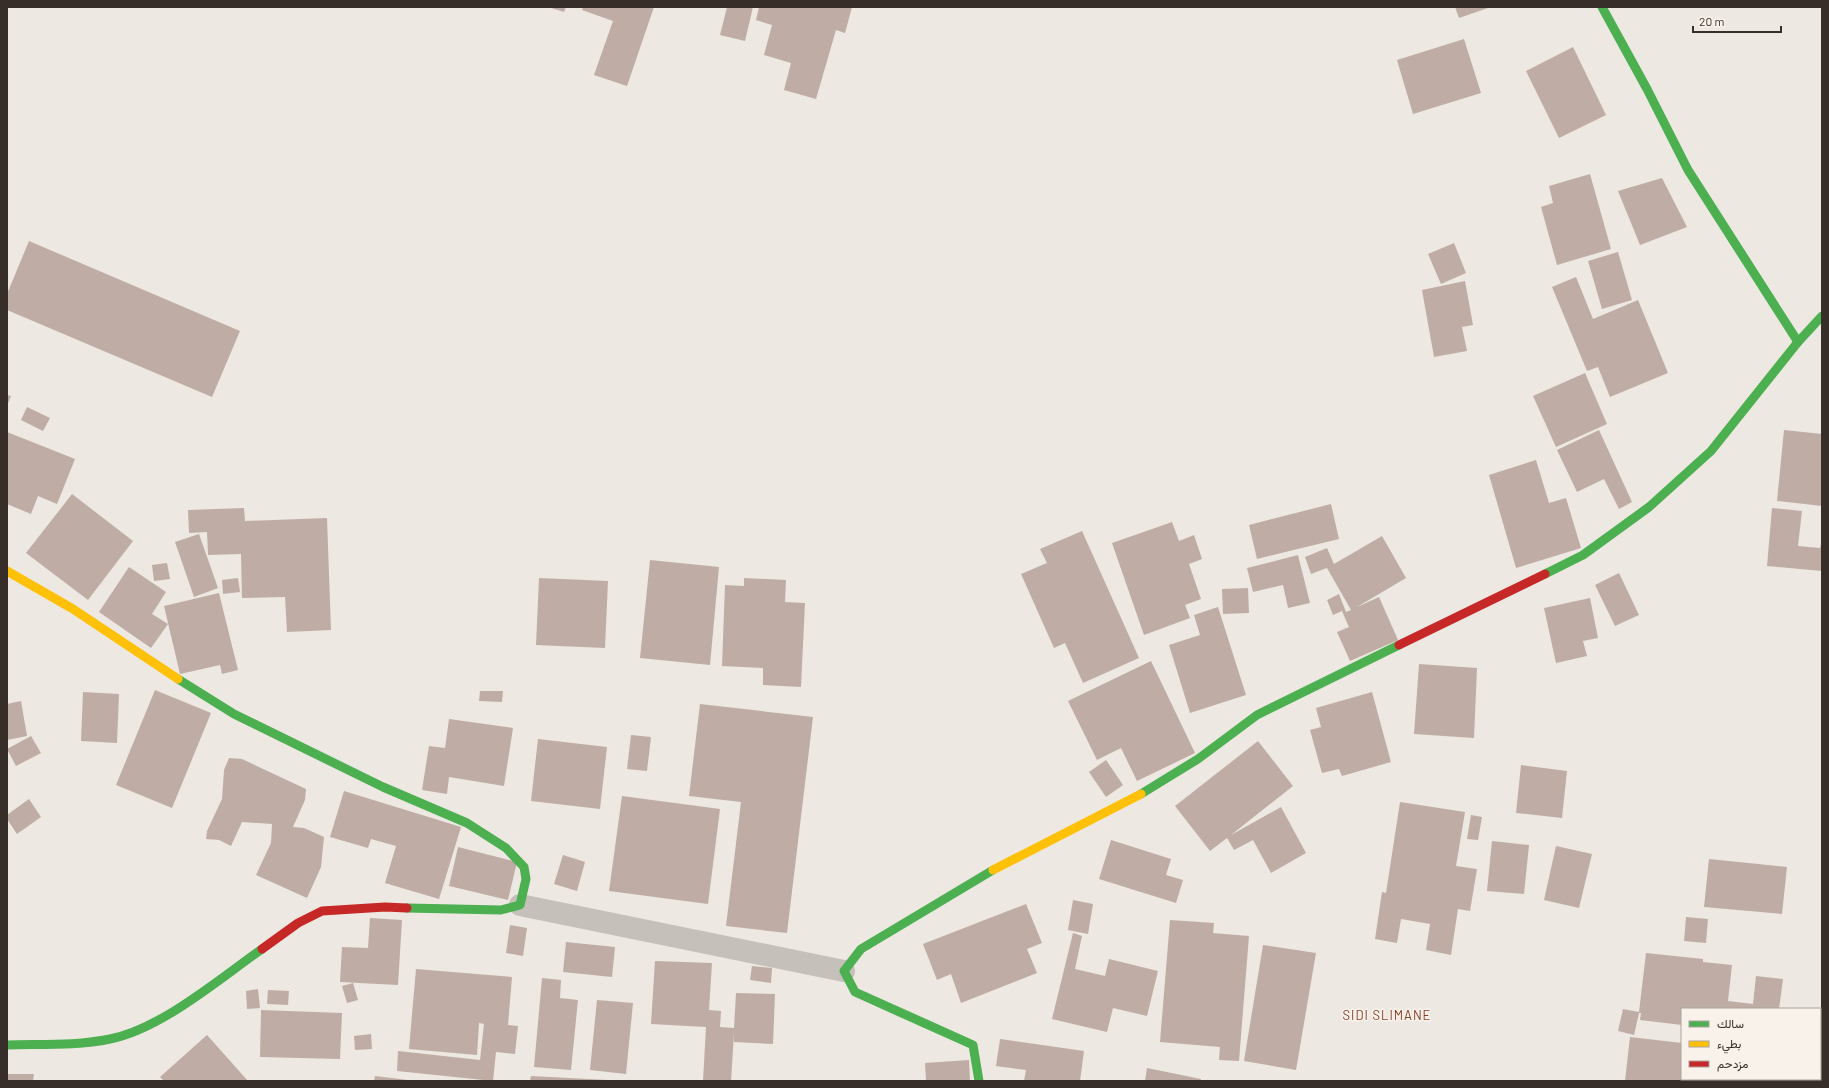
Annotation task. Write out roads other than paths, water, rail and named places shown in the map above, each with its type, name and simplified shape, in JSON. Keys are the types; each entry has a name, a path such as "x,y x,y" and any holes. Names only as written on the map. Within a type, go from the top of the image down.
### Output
{"street":[{"path":"1602,7 1647,89 1688,170 1798,342"},
{"path":"844,971 860,948 978,878 1130,800 1198,759 1257,714 1583,555 1649,507 1711,451 1798,342 1822,316"},
{"path":"7,571 74,609 152,663 234,714 383,787 467,823 506,848 524,867 526,879 520,904"},
{"path":"7,1045 69,1044 111,1039 147,1027 195,997 298,923 322,911 385,907 501,910 520,904 844,971"},
{"path":"844,971 854,992 973,1045 979,1081"}],"district":[{"name":"SIDI SLIMANE","path":"1387,1015"}]}
